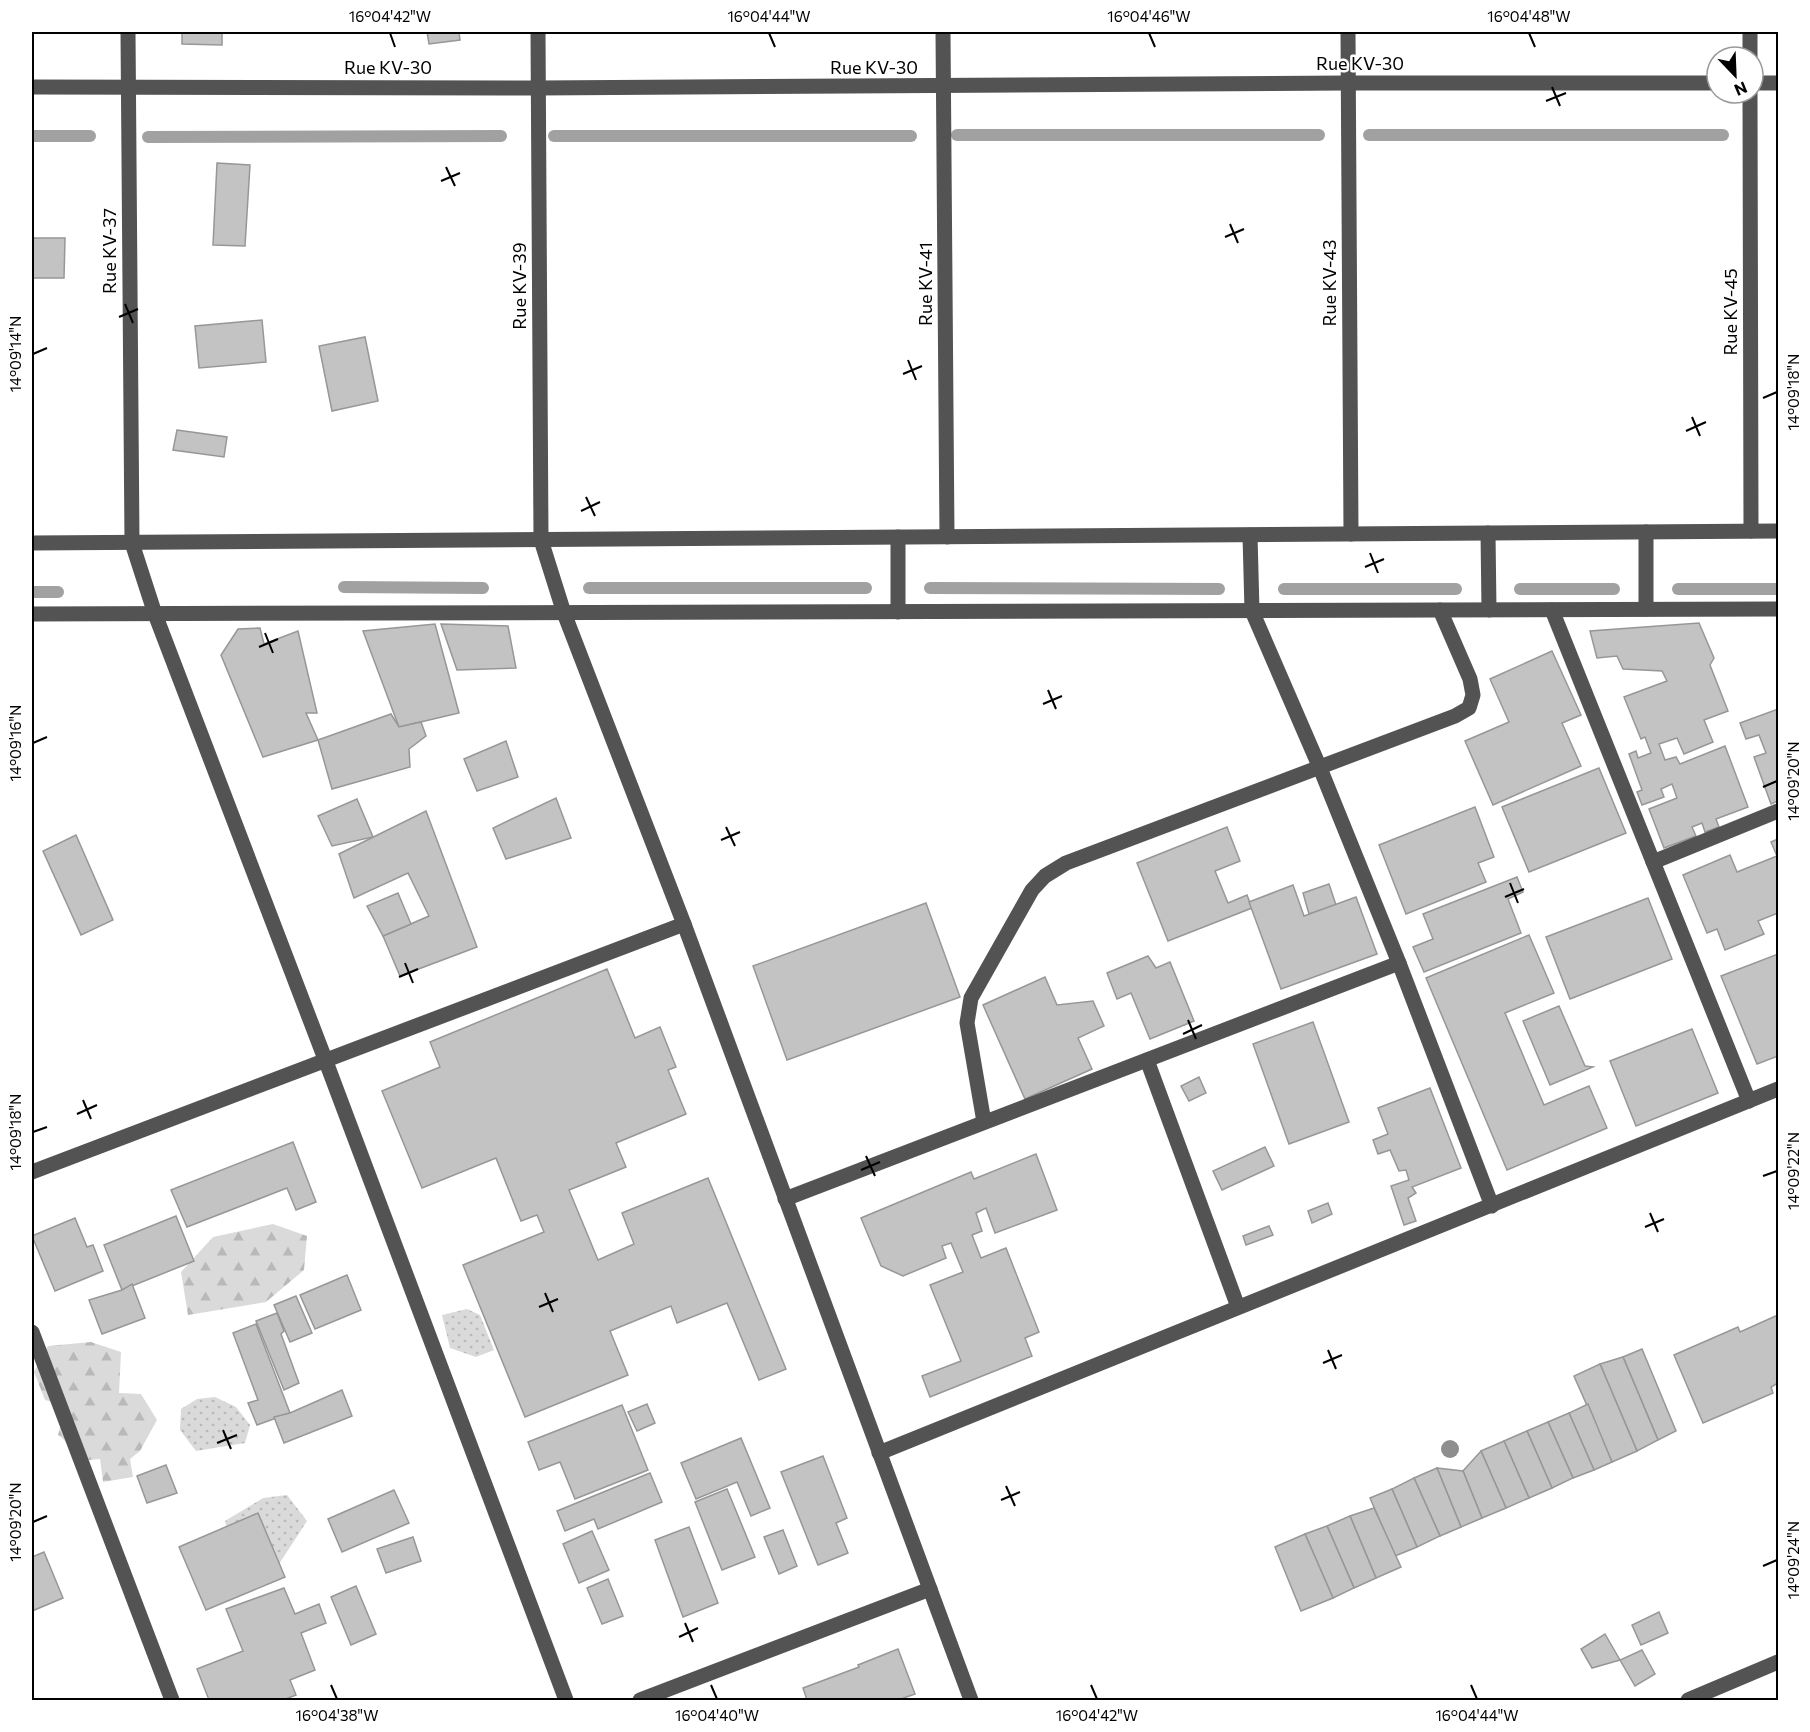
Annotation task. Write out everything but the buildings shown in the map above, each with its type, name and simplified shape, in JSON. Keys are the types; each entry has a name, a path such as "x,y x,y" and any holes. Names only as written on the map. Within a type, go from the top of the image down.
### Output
{"street":[{"name":"Rue KV-37","path":"128,32 132,543 155,614 566,1701"},
{"name":"Rue KV-39","path":"538,32 541,540 564,613 684,924 971,1701"},
{"name":"Rue KV-41","path":"943,32 947,537"},
{"name":"Rue KV-43","path":"1348,32 1351,534"},
{"name":"Rue KV-30","path":"32,87 538,88 1705,83"},
{"name":"Rue KV-45","path":"1750,105 1751,531"},
{"path":"32,543 1779,531"},
{"path":"1646,532 1646,609"},
{"path":"1488,533 1489,610"},
{"path":"1250,535 1252,611 1320,768 1399,963 1492,1206"},
{"path":"898,537 898,612"},
{"path":"32,614 1779,609"},
{"path":"984,1122 967,1023 970,998 1032,890 1045,876 1066,863 1320,768 1455,716 1469,708 1473,695 1470,679 1440,610"},
{"path":"1552,610 1749,1101"},
{"path":"1653,862 1779,811"},
{"path":"32,1172 684,924"},
{"path":"785,1198 1399,963"},
{"path":"1147,1059 1238,1308"},
{"path":"879,1453 1779,1089"},
{"path":"32,1332 172,1701"},
{"path":"640,1701 930,1589"},
{"path":"1689,1701 1779,1662"}],"green space":[{"path":"273,1224 307,1236 304,1270 266,1302 188,1315 181,1272 213,1237"},
{"path":"467,1309 480,1315 494,1350 476,1357 450,1348 442,1315"},
{"path":"91,1342 121,1352 119,1393 141,1394 157,1420 140,1451 130,1459 133,1477 103,1482 100,1459 89,1460 58,1435 66,1406 45,1400 34,1372 48,1346"},
{"path":"215,1397 236,1407 250,1425 245,1443 196,1451 180,1430 181,1409 197,1399"},
{"path":"287,1495 307,1521 279,1564 234,1557 225,1521 263,1498"}],"waterway":[{"path":"957,135 1319,135"},
{"path":"1369,135 1723,135"},
{"path":"32,136 90,136"},
{"path":"148,137 501,136"},
{"path":"554,136 911,136"},
{"path":"344,587 483,588"},
{"path":"589,588 866,588"},
{"path":"930,588 1219,589"},
{"path":"1284,589 1456,589"},
{"path":"1520,589 1614,589"},
{"path":"1678,589 1778,589"},
{"path":"32,592 58,592"}]}
